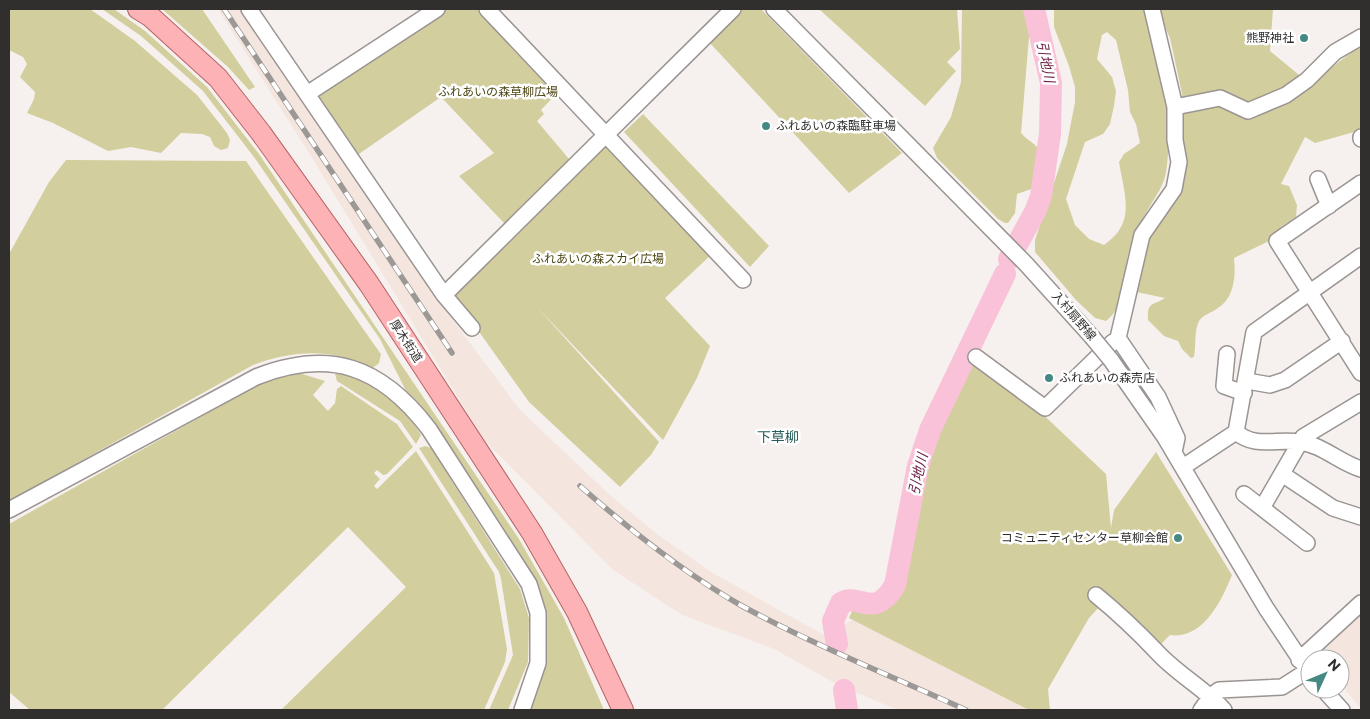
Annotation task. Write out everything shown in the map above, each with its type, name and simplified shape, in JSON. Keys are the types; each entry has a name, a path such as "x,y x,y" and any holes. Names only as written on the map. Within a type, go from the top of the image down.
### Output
{"main road":[{"name":"厚木街道","path":"138,9 151,17 218,78 261,133 369,284 532,533 578,612 622,710"}],"street":[{"path":"249,9 444,295 472,328"},
{"path":"307,94 437,9"},
{"path":"487,9 743,280"},
{"path":"444,295 734,9"},
{"name":"入村扇野線","path":"774,9 1026,264 1111,360 1174,452 1300,660"},
{"path":"976,357 1045,408 1118,338 1142,235 1174,189 1179,162 1175,140 1175,107 1152,9"},
{"path":"1175,107 1220,98 1248,111 1286,95 1308,80 1335,52 1361,37"},
{"path":"1318,179 1329,206"},
{"path":"1361,182 1278,241 1361,373"},
{"path":"1183,467 1236,432 1254,332 1310,292 1358,264"},
{"path":"1118,338 1158,396 1177,438 1174,452"},
{"path":"1228,354 1224,386 1245,387 1285,380 1342,341"},
{"path":"9,510 256,377 277,369 320,362 360,372 380,380 412,407 529,584 538,613 538,663 522,710"},
{"path":"1262,508 1301,442 1310,432 1361,402"},
{"path":"1236,432 1247,441 1301,442 1323,449 1361,468"},
{"path":"1282,474 1332,508 1361,516"},
{"path":"1244,494 1306,543"},
{"path":"1096,594 1126,620 1157,652 1224,710"},
{"path":"1321,649 1361,603"},
{"path":"1201,710 1210,696 1219,690 1282,687 1300,672"},
{"path":"1332,699 1342,710"}],"shaded area":[{"path":"218,9 239,9 455,323 520,410 611,496 657,534 711,572 824,635 856,618 1039,710 898,710 838,685 774,649 682,615 613,570 484,440 312,158"},
{"path":"1361,605 1361,708 1350,695 1350,649 1319,649 1319,643"}],"green space":[{"path":"9,9 90,9 135,41 197,95 227,133 230,140 228,148 221,150 214,146 210,137 202,134 181,133 161,153 131,147 108,151 53,123 27,113 34,99 35,92 20,77 27,64 23,57 9,50"},
{"path":"102,9 114,9 145,31 207,87 259,154 519,539 564,618 604,710 526,710 542,666 546,640 546,626 539,594 430,420 406,391 380,339 254,157 203,91 141,36"},
{"path":"162,9 202,9 255,87 249,90 228,67"},
{"name":"ふれあいの森草柳広場","path":"445,9 479,9 559,91 541,110 544,114 537,121 569,159 506,225 459,176 494,153 441,97 356,156 315,96"},
{"path":"743,9 761,9 902,153 849,193 710,43"},
{"path":"819,9 957,9 960,49 947,62 956,71 925,106"},
{"path":"962,9 1027,9 1030,25 1021,133 1039,150 1041,160 1034,188 1017,194 1015,213 1008,223 998,219 937,158 933,148 951,117 961,82"},
{"path":"1054,9 1273,9 1270,51 1310,84 1361,45 1361,130 1315,143 1305,137 1281,184 1289,186 1297,205 1296,217 1281,227 1281,235 1234,258 1235,273 1230,294 1221,306 1199,321 1194,357 1191,358 1182,349 1178,341 1164,336 1148,320 1150,307 1165,298 1132,291 1146,238 1170,206 1183,98 1170,38 1164,25 1159,22 1153,24 1152,39 1164,84 1167,109 1169,135 1166,172 1162,185 1141,222 1131,245 1121,298 1113,314 1106,321 1095,318 1076,300 1035,252 1035,240 1067,144 1075,102 1075,87 1054,27","holes":["1107,32 1116,40 1128,90 1130,112 1136,124 1140,143 1124,154 1119,162 1125,197 1125,218 1121,227 1104,245 1089,239 1075,225 1066,199 1085,142 1103,134 1110,124 1116,91 1112,77 1097,59 1102,35"]},
{"path":"643,114 769,246 750,267 624,132"},
{"name":"ふれあいの森スカイ広場","path":"601,146 612,147 712,254 665,298 710,346 697,378 663,440 536,306 659,442 651,455 620,487 529,402 455,298 455,291"},
{"path":"66,160 246,161 381,354 379,363 373,368 343,357 313,353 283,356 253,365 9,501 9,254 49,182"},
{"path":"972,360 1035,407 1106,474 1111,528 1114,510 1156,452 1232,575 1217,606 1201,625 1182,635 1170,635 1159,646 1101,605 1089,618 1048,689 1050,710 1029,710 849,618 853,609 880,592 894,573 929,449"},
{"path":"340,371 377,388 396,402 421,435 416,444 400,421 337,381 335,374"},
{"path":"299,373 325,381 313,395 328,411 335,403 337,389 341,386 397,424 413,447 387,474 383,475 377,470 374,473 380,479 374,486 377,489 416,451 494,573 507,649 505,662 484,710 281,710 406,587 348,527 162,710 30,710 9,692 9,524 265,381"},
{"path":"425,446 431,448 520,589 529,618 528,662 508,710 489,710 513,655 499,572 419,448"}],"waterway":[{"name":"引地川","path":"1009,259 1035,212 1041,196 1050,134 1051,83 1034,9"},
{"name":"引地川","path":"837,644 833,621 841,603 854,601 873,604 887,596 895,585 918,466 930,430 1005,274"},
{"name":"引地川","path":"844,690 847,710"}],"railway":[{"path":"224,9 452,353"},
{"path":"580,486 658,550 699,580 742,606 825,647 966,710"}],"place":[{"name":"熊野神社","path":"1304,38"},
{"name":"ふれあいの森臨駐車場","path":"766,126"},
{"name":"ふれあいの森売店","path":"1049,378"},
{"name":"コミュニティセンター草柳会館","path":"1178,538"}],"district":[{"name":"下草柳","path":"778,437"}]}
